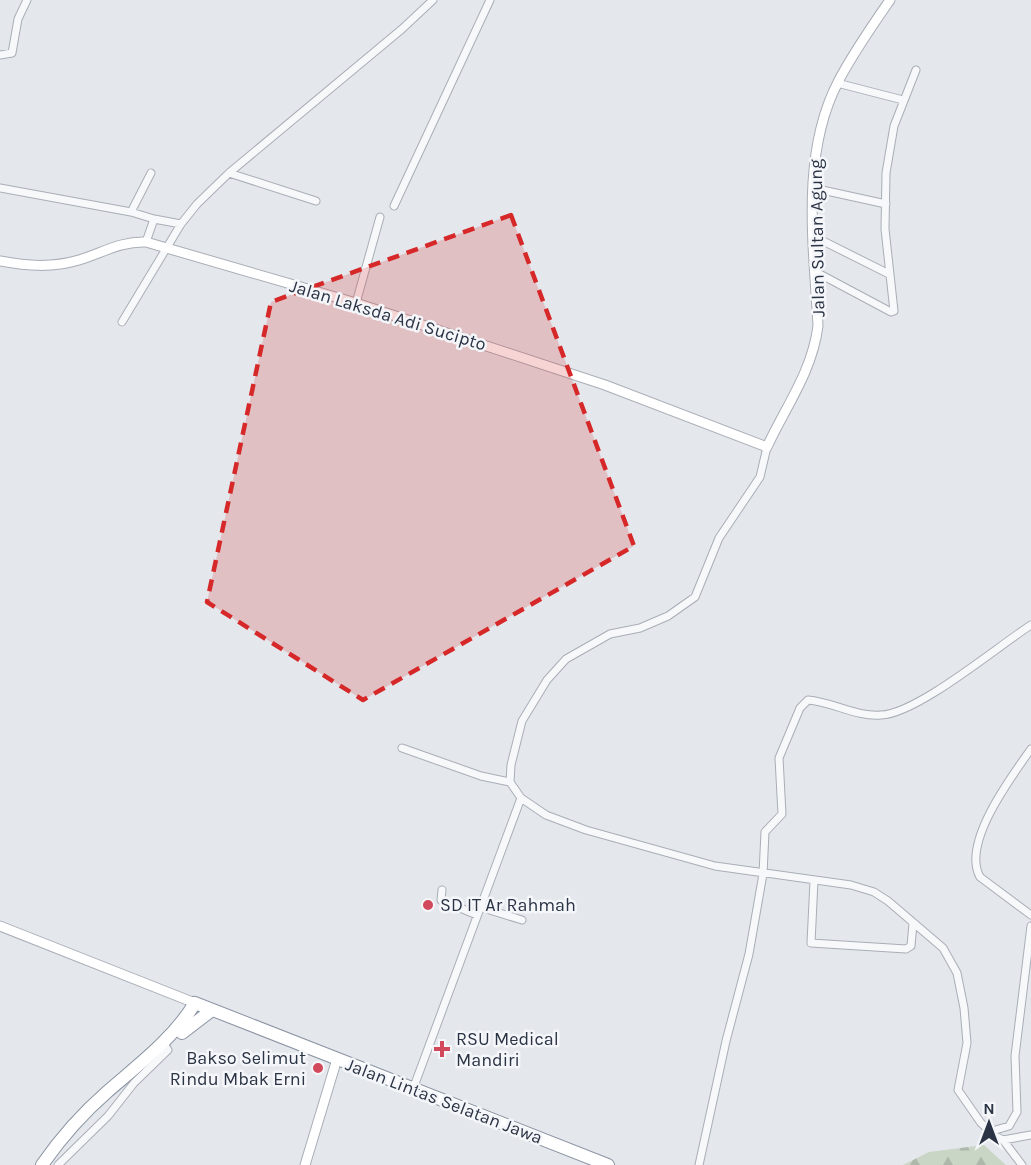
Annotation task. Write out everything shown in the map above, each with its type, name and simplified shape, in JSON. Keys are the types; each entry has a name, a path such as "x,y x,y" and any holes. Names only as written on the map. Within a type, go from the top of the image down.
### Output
{"highway":[{"name":"Jalan Lintas Selatan Jawa","path":"195,1003 608,1165"},
{"path":"165,1044 195,1003"},
{"path":"42,1165 58,1142 89,1112 165,1044 212,1011"}],"street":[{"path":"0,55 12,53 18,19 27,0"},
{"path":"122,322 181,224 229,173 402,29 432,0"},
{"path":"394,206 490,0"},
{"name":"Jalan Sultan Agung","path":"767,447 802,383 814,350 818,326 814,159 837,83 890,0"},
{"path":"816,272 893,312 895,308 889,274 886,172 894,126 916,70"},
{"path":"837,83 903,100"},
{"path":"131,212 151,172"},
{"path":"229,173 316,201"},
{"path":"0,188 131,212 181,224"},
{"path":"813,188 886,204"},
{"path":"356,303 380,217"},
{"path":"146,242 154,219"},
{"path":"815,237 889,274"},
{"name":"Jalan Laksda Adi Sucipto","path":"0,261 40,266 61,264 126,243 146,242 356,303 605,385 767,447"},
{"path":"767,447 760,477 719,538 701,589 695,597 668,616 639,628 610,634 566,659 548,680 522,721 511,765 510,782 521,798 546,815 662,854 764,874 851,885 874,892 943,948 957,973 964,1008 967,1043 958,1090 989,1132 1003,1140 1022,1165"},
{"path":"699,1165 726,1041 749,954 764,874 765,832 782,814 779,758 804,704 813,701 872,715 900,712 992,654 1031,625"},
{"path":"402,748 481,776 510,782"},
{"path":"1031,749 1011,775 977,840 977,871 980,877 1031,915"},
{"path":"413,1089 521,798"},
{"path":"814,881 811,943 906,949 911,946 913,923"},
{"path":"442,890 441,900 477,915"},
{"path":"480,906 522,920"},
{"path":"0,926 195,1003"},
{"path":"989,1132 1009,1126 1017,1112 1014,1056 1031,926"},
{"path":"58,1165 108,1116 134,1083 162,1058 165,1044"},
{"path":"305,1165 337,1059"},
{"path":"1003,1140 1031,1135"}],"highlighted area":[{"path":"511,215 634,546 363,700 207,602 271,302"}],"green space":[{"path":"984,1145 1006,1165 903,1165 929,1152"}],"place":[{"name":"SD IT Ar Rahmah","path":"428,905"},
{"name":"RSU Medical Mandiri","path":"442,1049"},
{"name":"Bakso Selimut Rindu Mbak Erni","path":"318,1068"}]}
